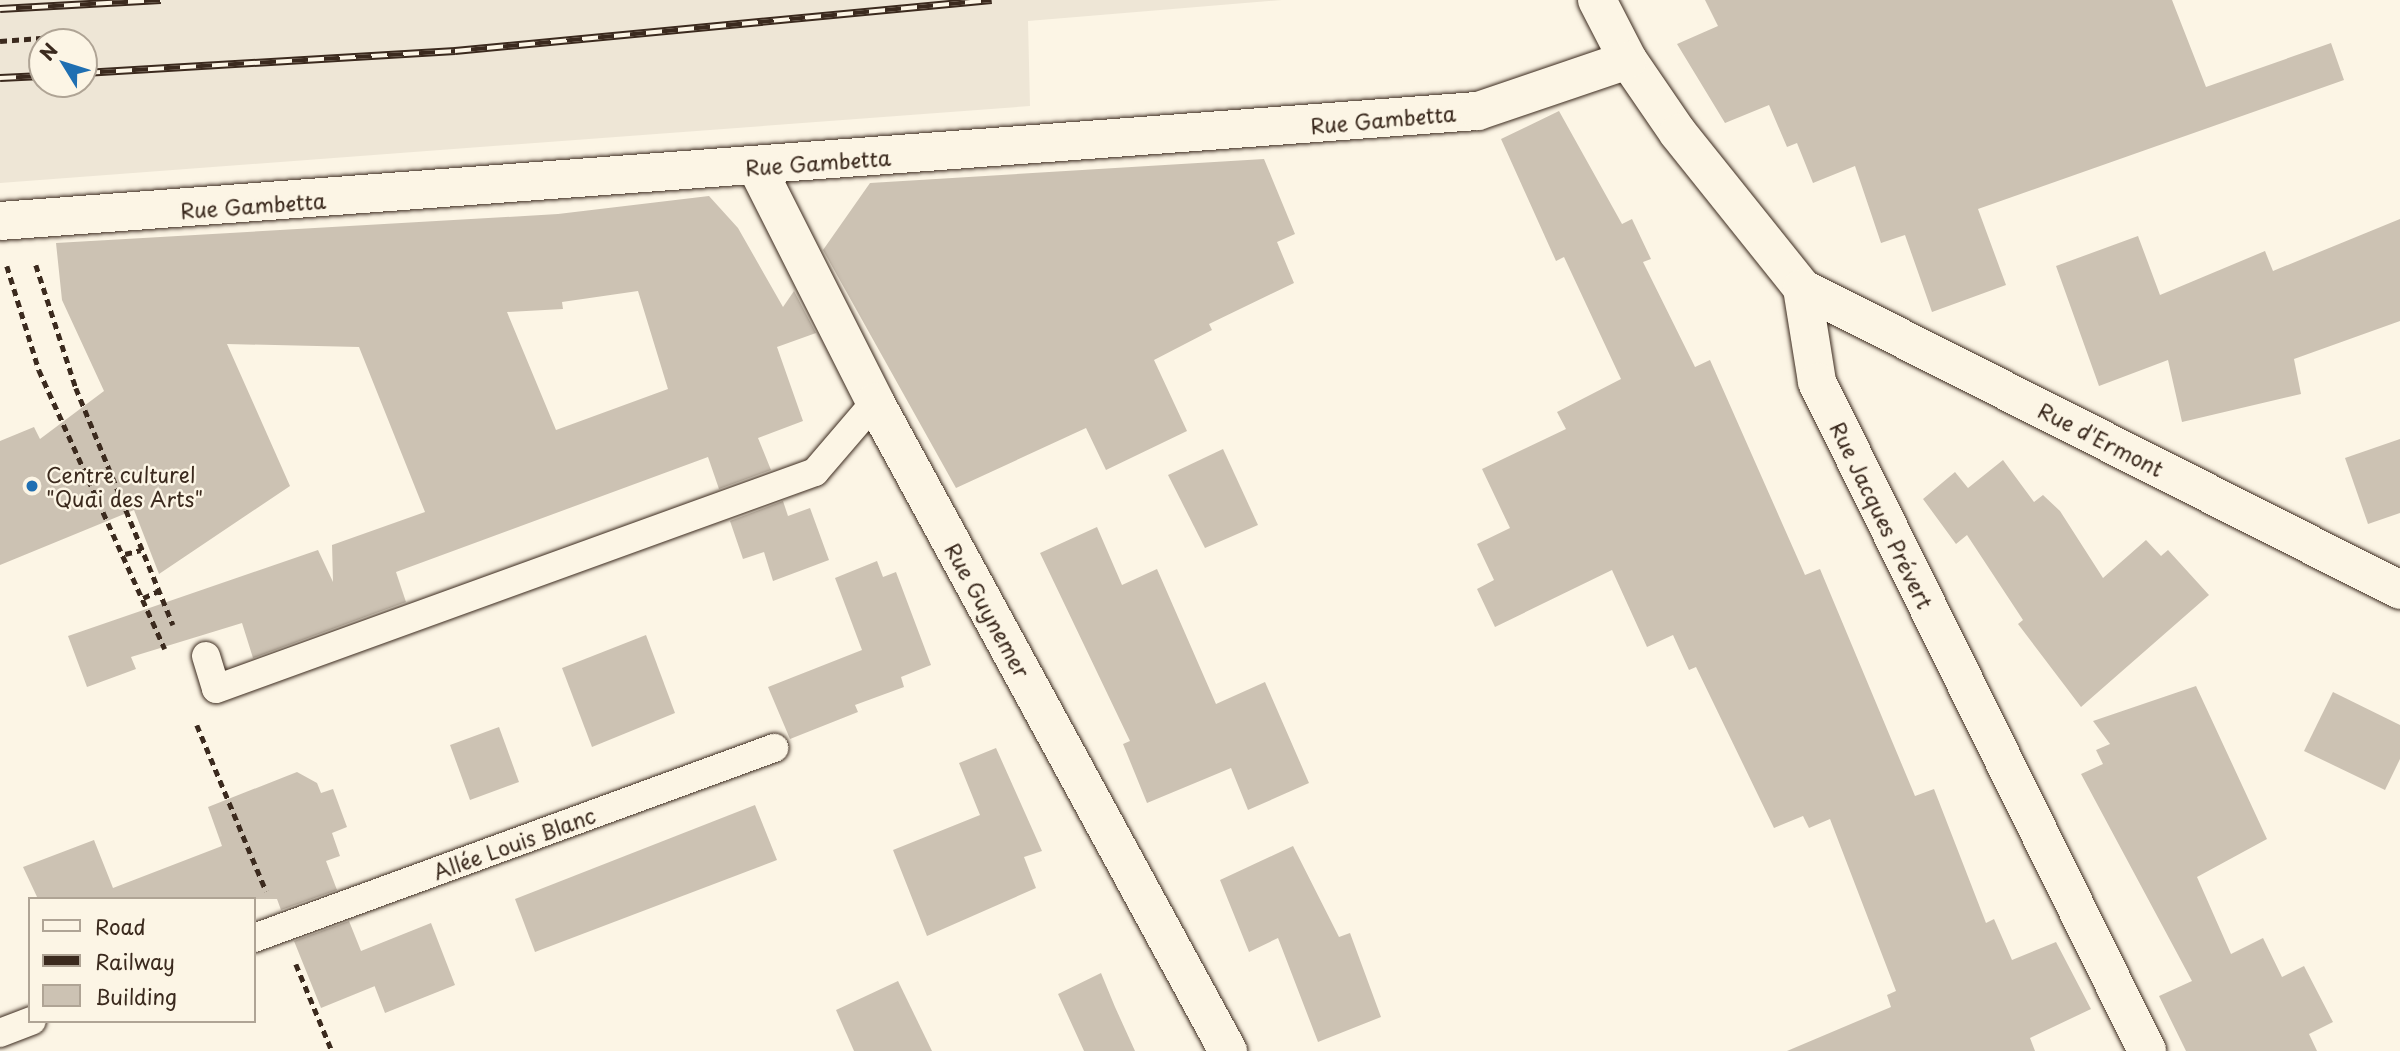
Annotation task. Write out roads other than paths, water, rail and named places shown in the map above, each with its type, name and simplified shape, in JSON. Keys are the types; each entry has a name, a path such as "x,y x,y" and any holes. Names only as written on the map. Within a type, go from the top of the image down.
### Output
{"street":[{"name":"Rue Jacques Prévert","path":"1597,0 1628,60 1802,288 1816,382 2147,1051"},
{"name":"Rue Gambetta","path":"14,220 1478,111 1628,60"},
{"name":"Rue Guynemer","path":"756,166 875,402 1228,1051"},
{"name":"Rue d'Ermont","path":"1802,288 2400,590"}],"lane":[{"path":"206,656 216,689 815,472 875,402"},
{"name":"Allée Louis Blanc","path":"256,937 774,748"},
{"path":"0,1033 28,1022"}],"railway":[{"path":"0,9 161,0"},
{"path":"98,72 455,51 992,0"},
{"path":"0,78 28,77"}],"place":[{"name":"Centre culturel \"Quai des Arts\"","path":"32,486"}]}
